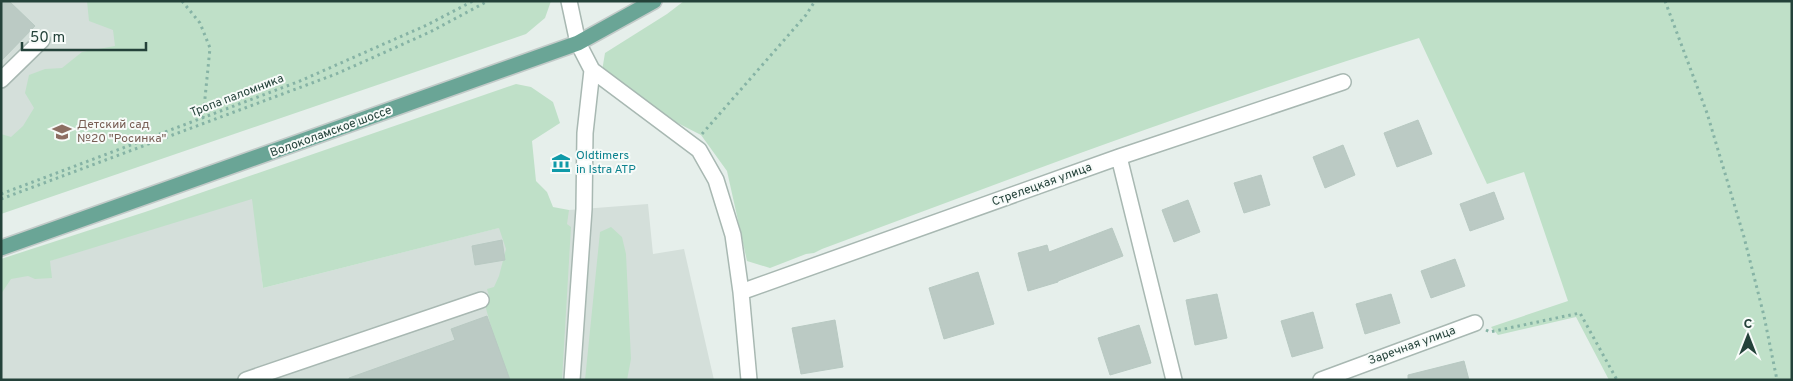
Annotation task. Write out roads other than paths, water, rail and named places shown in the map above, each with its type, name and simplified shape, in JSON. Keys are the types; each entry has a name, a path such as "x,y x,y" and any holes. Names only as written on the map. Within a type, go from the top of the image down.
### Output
{"main road":[{"name":"Волоколамское шоссе","path":"1,248 578,44 654,1"}],"street":[{"path":"569,1 578,44 592,70 699,150 716,180 733,235 741,292 749,380"},
{"path":"1,80 42,40"},
{"path":"572,380 584,209 585,133 592,70"},
{"name":"Стрелецкая улица","path":"741,292 1119,157 1343,82"},
{"path":"1119,157 1174,380"},
{"path":"246,380 481,300"},
{"name":"Заречная улица","path":"1320,380 1475,323"}],"place":[{"name":"Детский сад №20 \"Росинка\"","path":"62,132"},
{"name":"Oldtimers in Istra ATP","path":"561,163"}]}
